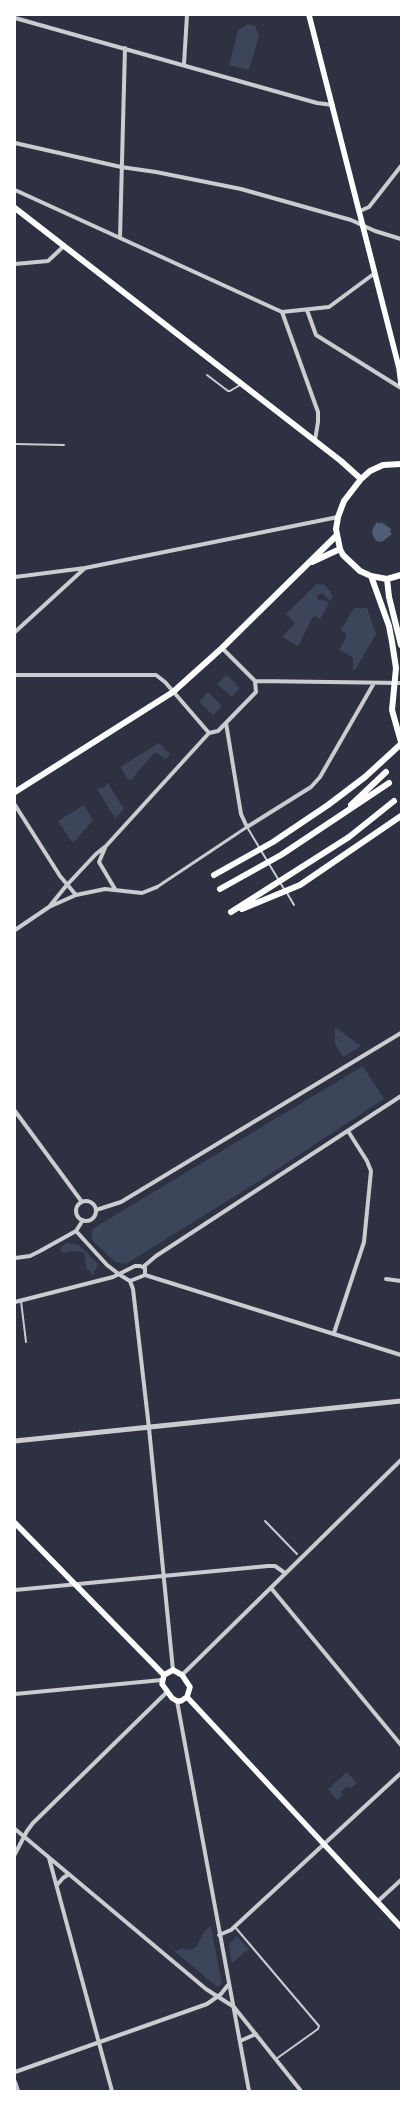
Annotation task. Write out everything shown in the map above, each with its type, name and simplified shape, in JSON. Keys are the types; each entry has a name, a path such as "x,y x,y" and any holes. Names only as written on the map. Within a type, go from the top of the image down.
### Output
{"main road":[{"path":"309,15 364,226 399,368 401,384"},
{"path":"15,208 314,440 361,479"},
{"path":"401,464 383,465 370,471 361,479 344,501 338,517 337,535 340,550 354,567 371,576 387,578 401,575"},
{"path":"15,792 173,692 222,648 337,535"},
{"path":"311,562 340,550"},
{"path":"214,875 272,842 328,805 365,777 401,743 392,710 398,683 392,642 389,626 371,576"},
{"path":"387,578 389,597 400,634 401,645"},
{"path":"336,819 386,772"},
{"path":"220,889 281,856 389,783"},
{"path":"394,801 349,837 231,912 300,886 401,816"},
{"path":"15,1523 163,1678"},
{"path":"173,1670 182,1675 190,1687 187,1697 177,1701 167,1692 162,1684 163,1678 173,1670"},
{"path":"187,1697 401,1927"}],"street":[{"path":"184,64 187,15"},
{"path":"15,18 184,64 317,103 332,105"},
{"path":"120,238 125,48"},
{"path":"15,143 122,167 240,189 351,220 375,232 401,239"},
{"path":"360,212 369,207 401,166"},
{"path":"15,190 282,312 329,307 375,274"},
{"path":"15,264 48,262 64,246"},
{"path":"307,310 316,335 401,388"},
{"path":"282,312 318,412 314,440"},
{"path":"15,577 85,568 338,517"},
{"path":"15,632 85,568"},
{"path":"49,907 66,886 106,846 209,733 218,731 256,692 255,681 222,648"},
{"path":"15,675 156,675 209,733"},
{"path":"255,681 398,683"},
{"path":"15,930 49,907 76,895 105,889 142,893 157,887 311,786 320,777 374,683"},
{"path":"226,723 241,814 247,827"},
{"path":"15,805 66,886 76,895"},
{"path":"106,846 99,862 115,889"},
{"path":"83,1220 92,1219 96,1210 122,1202 401,1033"},
{"path":"15,1302 120,1275 135,1266 143,1267 156,1256 401,1096"},
{"path":"15,1111 82,1202"},
{"path":"334,1333 364,1242 371,1171 367,1161 348,1131"},
{"path":"83,1220 76,1213 77,1206 82,1202 91,1202 96,1210"},
{"path":"15,1258 30,1256 76,1231 83,1220"},
{"path":"76,1231 107,1265 130,1281 133,1289 173,1670"},
{"path":"143,1267 145,1275"},
{"path":"130,1281 145,1275 401,1355"},
{"path":"386,1279 401,1281"},
{"path":"15,1441 401,1401"},
{"path":"182,1675 401,1460"},
{"path":"397,1465 401,1470"},
{"path":"15,1590 268,1566 274,1566 285,1573"},
{"path":"271,1588 401,1745"},
{"path":"15,1694 163,1678"},
{"path":"15,1854 24,1836 34,1823 167,1692"},
{"path":"177,1701 249,2091"},
{"path":"219,1935 235,1927 401,1773"},
{"path":"15,1829 206,1989 234,2007 301,2091"},
{"path":"49,1858 112,2091"},
{"path":"57,1885 69,1874"},
{"path":"378,1902 401,1880"},
{"path":"15,2072 207,2004 228,1985"},
{"path":"240,2041 256,2034"},
{"path":"15,2082 18,2091"}],"lane":[{"path":"207,375 228,391 241,383"},
{"path":"15,444 64,445"},
{"path":"392,642 400,634"},
{"path":"247,827 294,905"},
{"path":"22,1301 26,1342"},
{"path":"265,1521 297,1554"},
{"path":"235,1927 319,2026 318,2029 276,2059"}],"shaded area":[{"path":"248,24 255,26 259,36 249,70 229,65 238,30"},
{"path":"377,522 380,524 381,522 391,529 390,532 392,534 382,542 376,541 372,534"},
{"path":"317,584 325,585 333,596 330,601 322,593 317,595 318,600 329,603 320,619 315,616 312,618 298,646 282,637 295,623 286,614"},
{"path":"354,608 367,608 376,634 355,670 353,670 353,657 339,650 346,637 346,633 341,630"},
{"path":"227,675 240,688 232,697 217,684"},
{"path":"208,692 222,706 213,715 199,702"},
{"path":"159,743 170,754 166,759 155,752 131,780 128,779 120,767"},
{"path":"107,782 124,809 115,818 97,789 105,787"},
{"path":"84,805 93,820 74,842 71,841 58,821"},
{"path":"335,1027 361,1046 343,1057 335,1044"},
{"path":"363,1066 384,1099 256,1183 126,1264 115,1262 92,1240 92,1229"},
{"path":"67,1243 79,1245 98,1264 93,1275 91,1276 90,1270 87,1270 84,1252 62,1253 60,1248"},
{"path":"347,1772 357,1783 341,1792 343,1795 337,1800 328,1789"},
{"path":"211,1926 222,1984 217,1987 172,1949 176,1951 182,1948 187,1950 193,1949 197,1946 204,1931"},
{"path":"237,1936 249,1949 232,1963 229,1946"}]}
